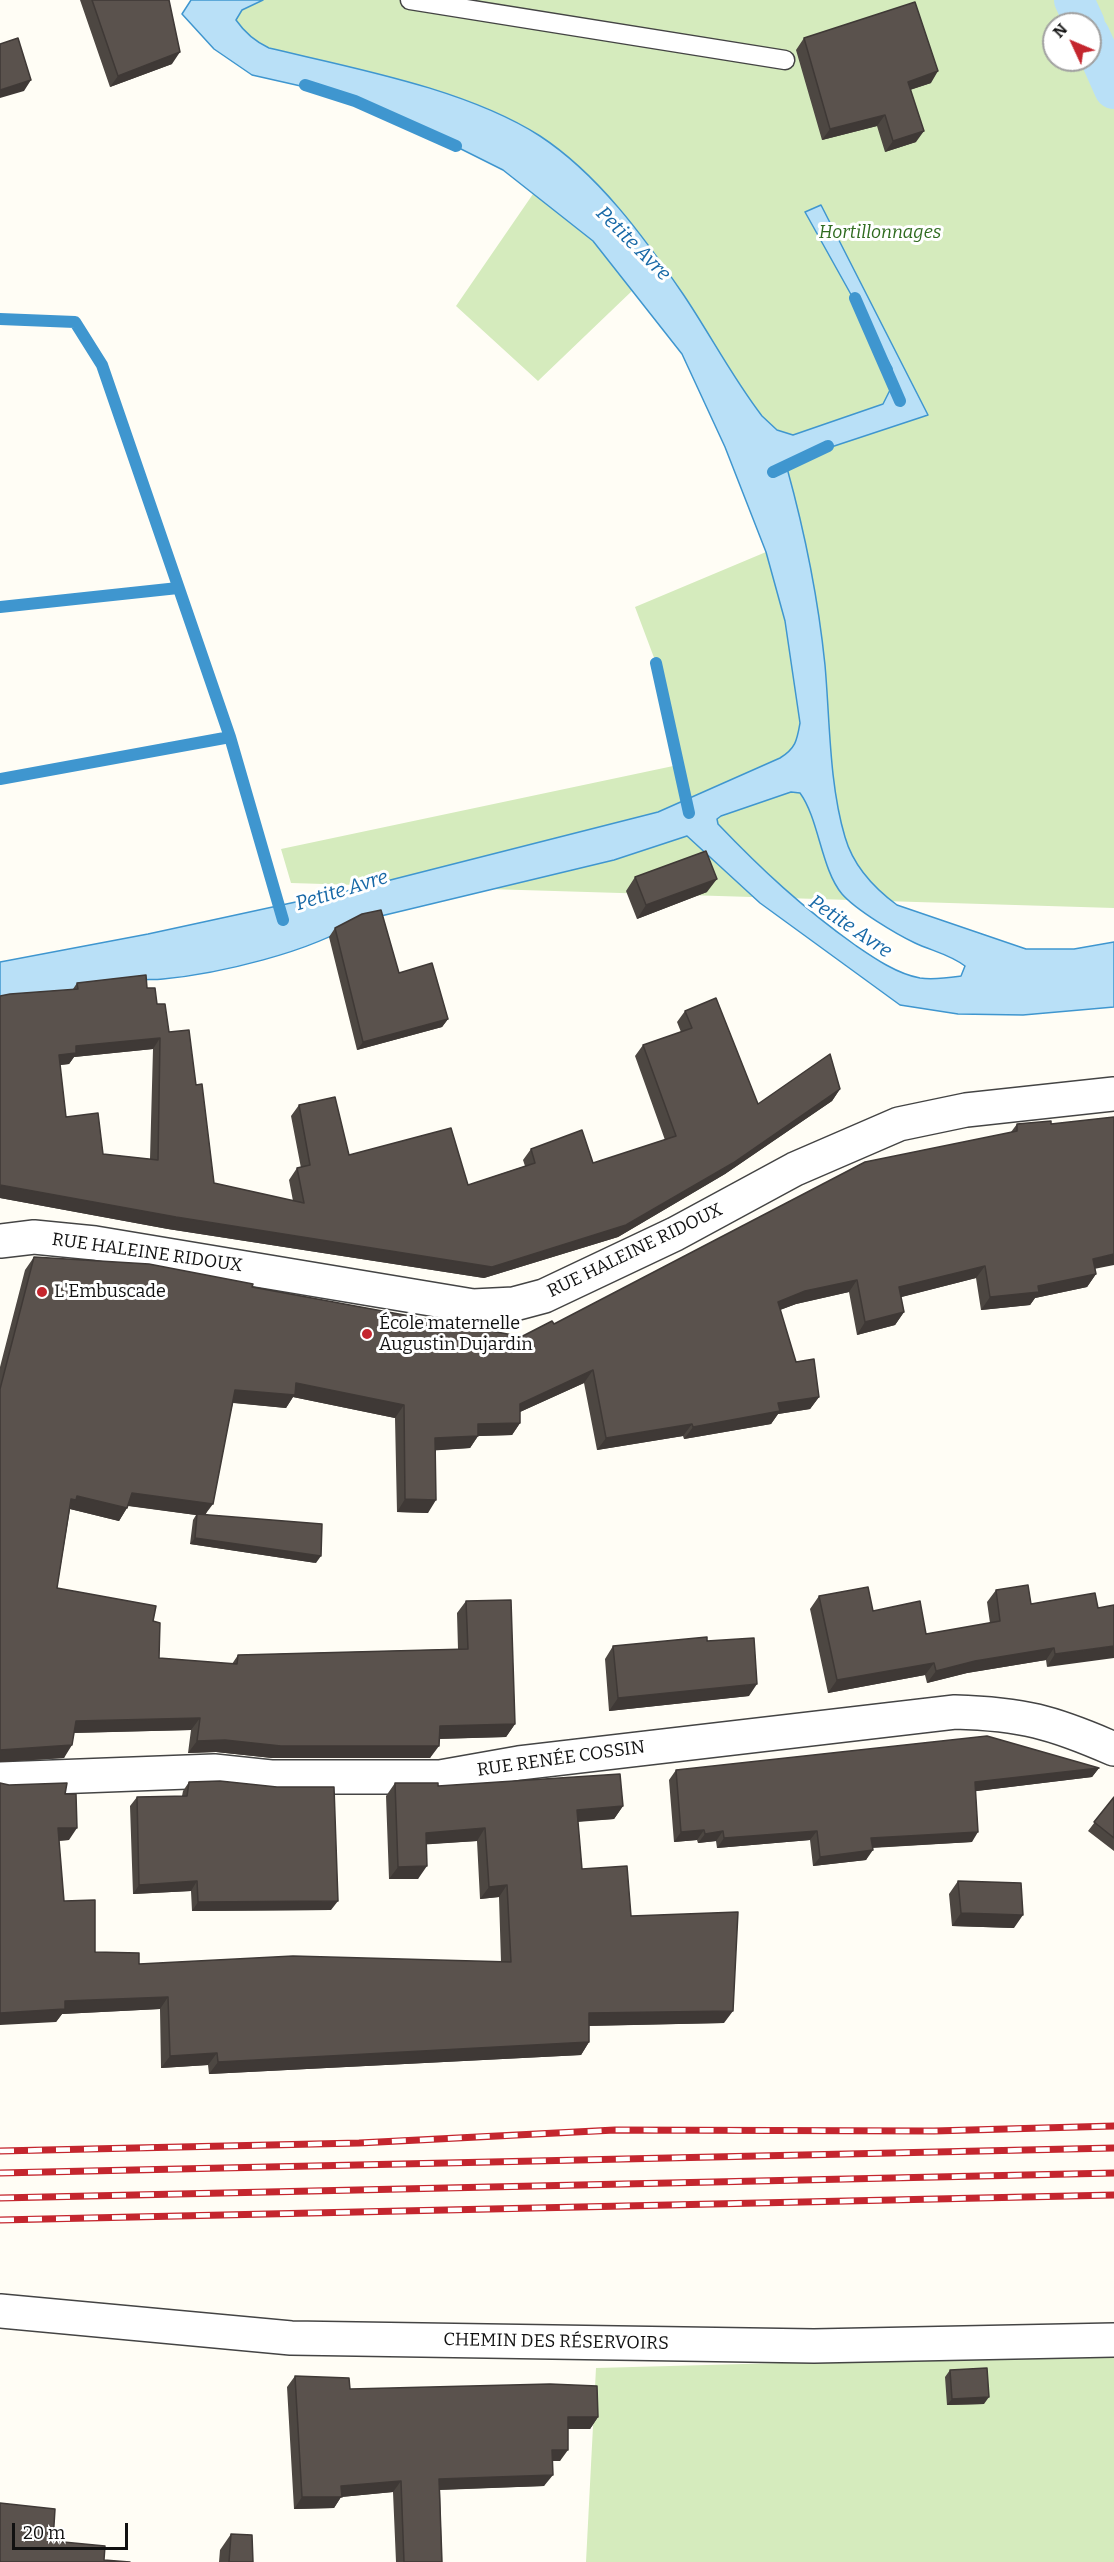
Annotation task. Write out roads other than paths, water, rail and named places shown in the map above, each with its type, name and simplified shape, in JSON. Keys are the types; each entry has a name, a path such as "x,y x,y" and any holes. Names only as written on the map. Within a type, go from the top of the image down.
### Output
{"street":[{"name":"RUE HALEINE RIDOUX","path":"0,1241 34,1238 117,1246 473,1306 514,1304 544,1296 602,1271 795,1169 899,1124 966,1110 1114,1094"},
{"name":"RUE RENÉE COSSIN","path":"0,1779 214,1771 271,1777 440,1777 519,1762 955,1712 1003,1713 1035,1718 1064,1727 1114,1749"},
{"name":"CHEMIN DES RÉSERVOIRS","path":"0,2311 291,2338 814,2346 1114,2340"}],"lane":[{"path":"410,0 785,60"}],"water":[{"path":"191,0 263,0 242,10 236,20 250,36 269,48 372,72 444,93 479,105 540,136 581,169 619,208 683,294 762,416 777,430 793,435 883,404 893,384 892,368 805,212 821,205 928,415 795,459 787,468 815,590 825,665 833,774 845,837 853,857 865,875 897,905 1026,949 1074,949 1114,942 1114,1007 1023,1015 958,1014 900,1005 760,903 687,836 614,860 356,922 315,943 236,967 185,976 119,982 0,1005 0,962 148,934 351,890 658,812 780,758 793,747 799,729 785,621 766,552 725,447 682,354 593,241 503,170 383,110 336,94 252,75 214,49 182,14","holes":["791,792 800,793 812,816 829,871 842,894 866,914 898,934 953,958 965,966 961,976 920,978 903,973 878,960 800,903 718,824 717,819 721,816"]}],"waterway":[{"path":"1074,0 1080,12"},
{"path":"1102,62 1114,89"},
{"name":"Petite Avre","path":"305,85 355,101 456,146"},
{"path":"855,298 900,401"},
{"path":"0,319 75,322 102,365 230,737 283,920"},
{"path":"773,472 828,446"},
{"path":"0,607 178,588"},
{"path":"656,663 689,813"},
{"path":"0,779 230,737"}],"railway":[{"path":"0,2151 359,2143 615,2130 934,2131 1114,2126"},
{"path":"0,2173 1114,2148"},
{"path":"0,2198 1114,2173"},
{"path":"0,2220 1114,2195"}],"place":[{"name":"L'Embuscade","path":"42,1292"},
{"name":"École maternelle Augustin Dujardin","path":"367,1334"}],"park label":[{"name":"Hortillonnages","path":"880,233"}]}
